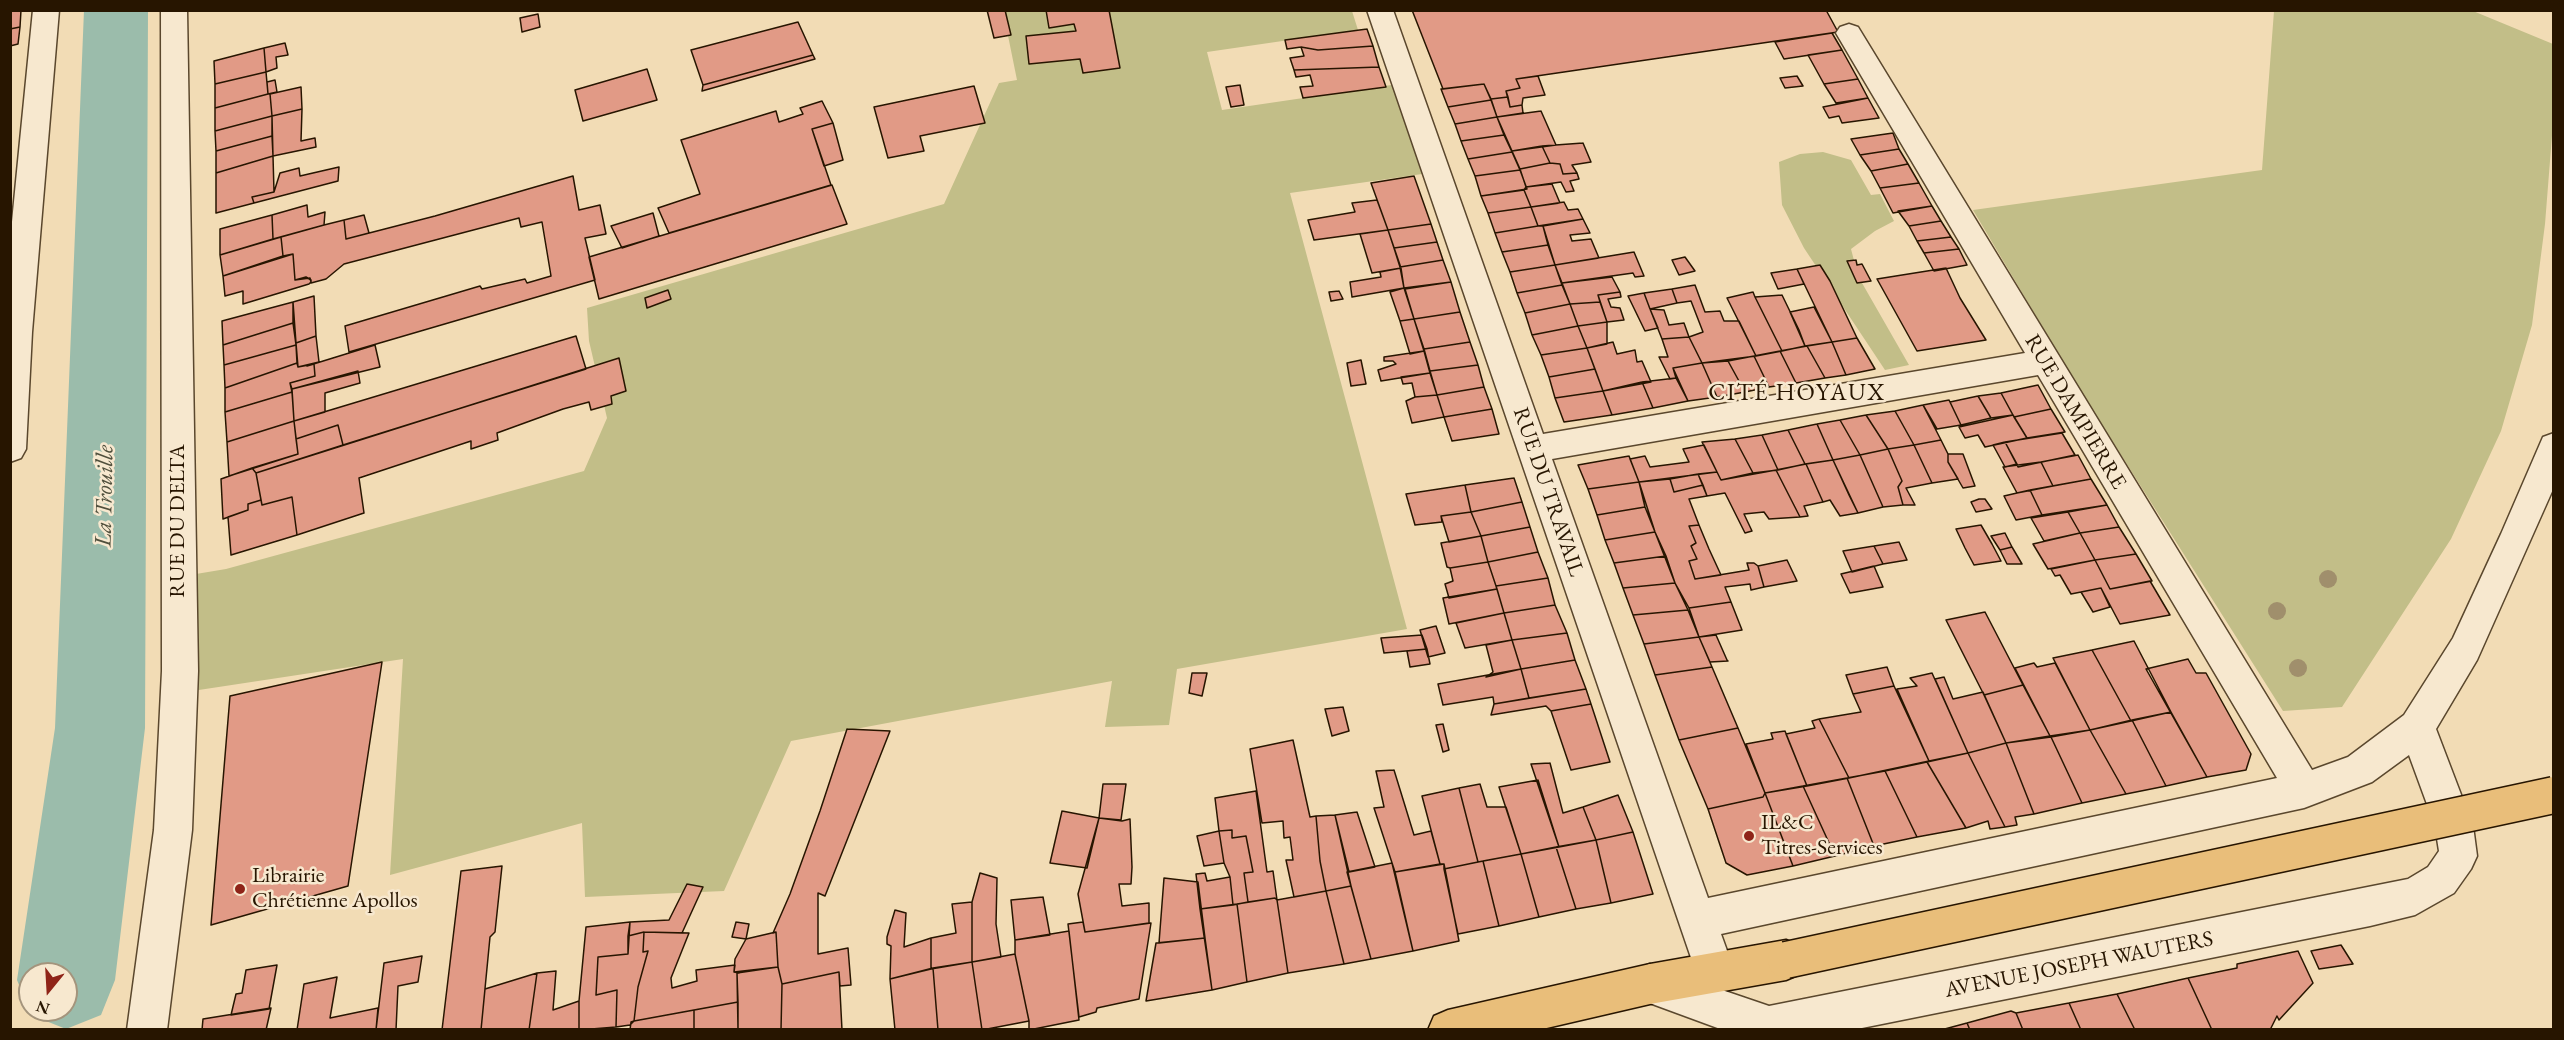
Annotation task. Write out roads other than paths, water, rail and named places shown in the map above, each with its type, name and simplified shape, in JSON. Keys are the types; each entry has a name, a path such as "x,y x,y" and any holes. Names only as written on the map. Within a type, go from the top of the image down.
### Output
{"main road":[{"path":"1448,1029 1650,984 1786,960 2553,795"}],"street":[{"path":"10,449 17,332 46,10"},
{"name":"RUE DU DELTA","path":"147,1029 173,830 180,671 174,10"},
{"name":"RUE DU TRAVAIL","path":"1380,10 1715,973"},
{"name":"RUE DAMPIERRE","path":"1849,33 2044,362 2304,790"},
{"path":"1533,448 2044,362"},
{"path":"1697,920 2304,790 2359,770 2381,756 2417,727 2465,649 2518,534 2553,446"},
{"name":"AVENUE JOSEPH WAUTERS","path":"1650,984 1769,1026 2370,907 2415,896 2441,880 2458,856 2454,826 2417,727"}],"waterway":[{"name":"La Trouille","path":"68,962 100,728 116,10"}],"place":[{"name":"IL&C Titres-Services","path":"1749,836"},
{"name":"Librairie Chrétienne Apollos","path":"240,889"}],"district":[{"name":"CITÉ HOYAUX","path":"1797,393"}]}
